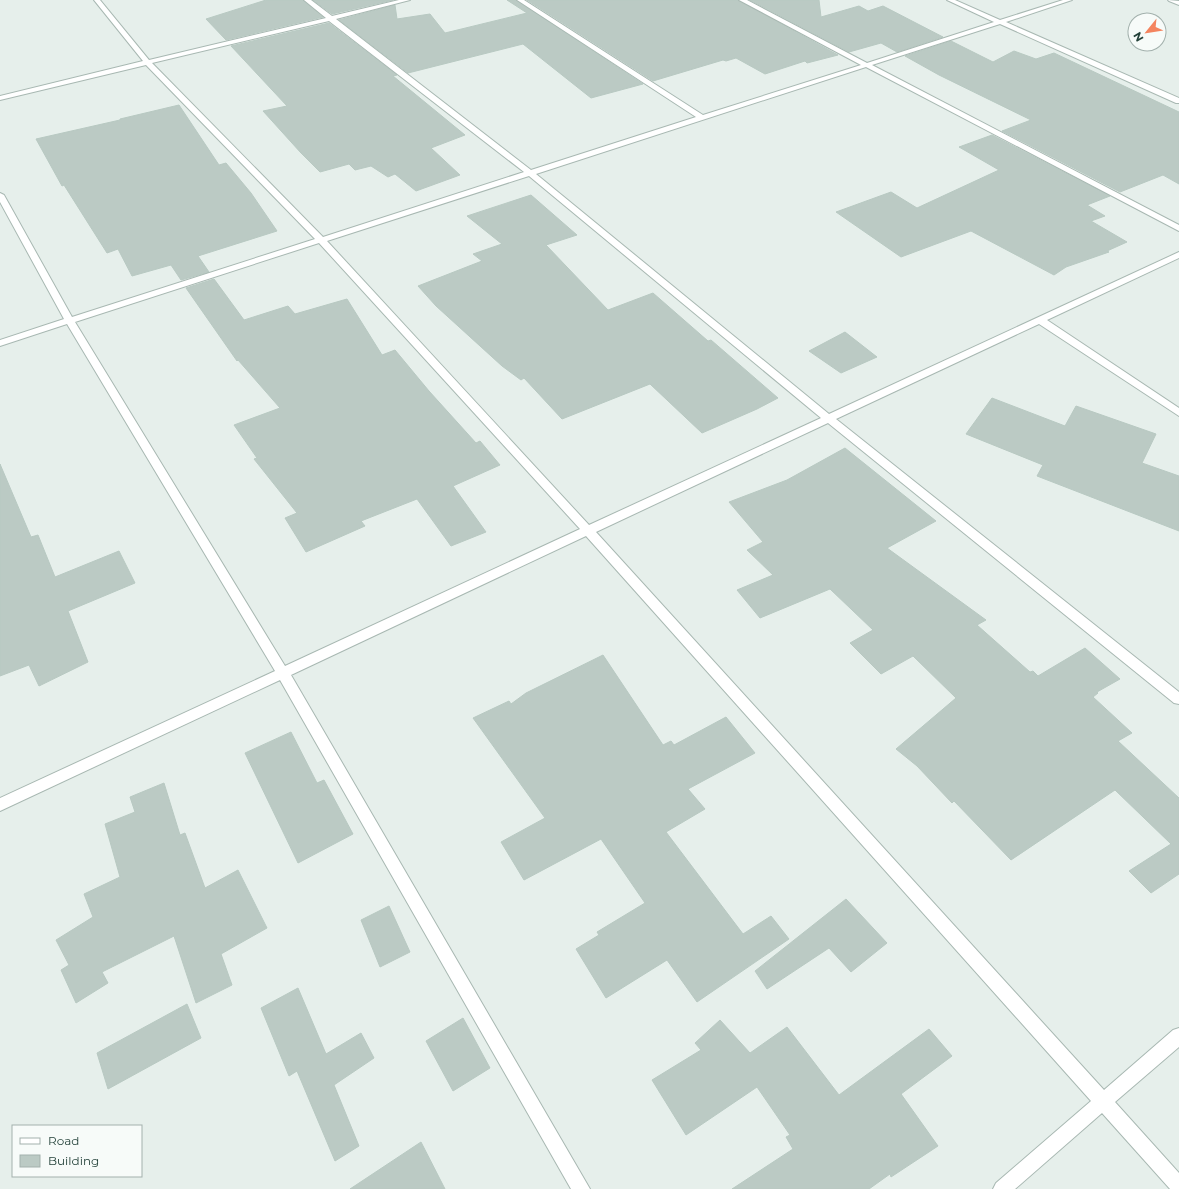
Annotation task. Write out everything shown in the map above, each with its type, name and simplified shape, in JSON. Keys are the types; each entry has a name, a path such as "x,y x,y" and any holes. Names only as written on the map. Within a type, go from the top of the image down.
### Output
{"street":[{"path":"97,0 147,62 321,240 588,530 1179,1186"},
{"path":"307,0 530,173 828,419 1179,699"},
{"path":"0,98 407,0"},
{"path":"520,0 702,118"},
{"path":"742,0 1179,228"},
{"path":"950,0 1179,101"},
{"path":"0,343 1070,0"},
{"path":"1171,0 1179,3"},
{"path":"0,195 70,321 283,674 581,1189"},
{"path":"0,805 1179,255"},
{"path":"1040,320 1179,413"},
{"path":"1002,1189 1179,1036"}],"building":[{"path":"266,0 303,0 323,17 226,40 206,19"},
{"path":"313,0 393,0 332,14"},
{"path":"507,0 516,0 643,84 591,98 523,44 408,73 339,20 395,5 397,19 430,14 445,33 527,13"},
{"path":"527,0 738,0 838,55 807,63 805,61 765,74 736,58 726,61 723,60 653,81"},
{"path":"750,0 819,0 821,17 859,6 868,11 883,6 943,37 897,52 881,43 849,52"},
{"path":"329,23 397,75 393,76 465,135 431,148 460,175 416,191 395,174 388,177 371,166 355,170 349,164 320,172 263,111 287,106 231,46"},
{"path":"951,41 993,62 1014,51 1036,59 1054,53 1179,112 1179,184 1163,175 1120,192 1002,131 1031,120 939,75 905,56"},
{"path":"179,105 219,165 226,163 251,193 277,231 198,256 209,272 181,280 171,265 132,276 118,249 107,253 64,185 62,186 36,139"},
{"path":"992,135 1110,196 1087,205 1105,216 1091,221 1127,242 1107,251 1109,252 1066,267 1054,275 971,231 901,257 836,212 891,192 917,208 999,170 959,147"},
{"path":"531,195 577,235 546,245 608,310 653,293 708,341 711,340 778,398 757,409 702,433 650,384 562,419 524,378 521,380 502,366 436,306 418,286 482,261 473,254 502,244 467,216"},
{"path":"214,279 244,320 288,306 295,314 347,299 382,355 395,350 429,391 476,443 480,441 500,465 453,486 486,532 451,546 417,499 361,521 365,526 306,552 285,518 297,513 254,459 257,458 234,425 280,408 238,360 237,361 186,288"},
{"path":"845,332 877,357 841,373 809,351"},
{"path":"992,398 1065,426 1076,406 1156,434 1142,463 1179,476 1179,531 1037,476 1043,465 966,434"},
{"path":"845,448 936,521 887,548 986,620 977,625 1030,672 1033,671 1038,676 1085,648 1120,679 1097,692 1098,693 1093,697 1132,733 1118,741 1179,798 1179,874 1151,893 1129,871 1171,844 1115,790 1011,860 954,801 952,803 917,766 896,749 956,698 913,656 881,674 850,643 873,630 830,589 760,618 737,590 773,575 747,550 763,542 729,502 787,480"},
{"path":"0,464 31,537 38,535 55,577 119,551 135,583 68,611 88,662 39,686 29,665 0,676"},
{"path":"603,655 663,745 671,741 674,745 726,717 755,753 688,789 705,809 666,832 743,934 771,916 789,939 697,1002 667,960 606,998 576,949 599,935 597,932 645,903 601,839 524,880 501,842 545,818 473,718 509,701 511,704 526,693"},
{"path":"291,732 317,783 324,780 353,834 298,863 245,753"},
{"path":"164,783 180,835 185,833 205,888 238,870 267,928 221,954 232,985 196,1003 174,936 102,972 108,983 76,1003 61,970 69,965 56,940 93,917 84,894 120,877 105,824 135,812 130,797"},
{"path":"846,899 887,943 851,972 829,948 767,989 755,971"},
{"path":"389,906 410,952 380,967 361,920"},
{"path":"298,988 326,1054 361,1033 374,1058 334,1085 359,1146 335,1161 297,1071 289,1076 261,1008"},
{"path":"187,1004 201,1038 108,1089 97,1053"},
{"path":"463,1018 490,1068 453,1091 426,1041"},
{"path":"720,1020 750,1053 787,1027 839,1095 929,1029 952,1056 901,1094 938,1146 891,1177 890,1174 869,1189 732,1189 793,1149 786,1137 790,1135 757,1087 686,1135 652,1080 701,1050 695,1043"},
{"path":"421,1142 445,1189 350,1189"}]}
